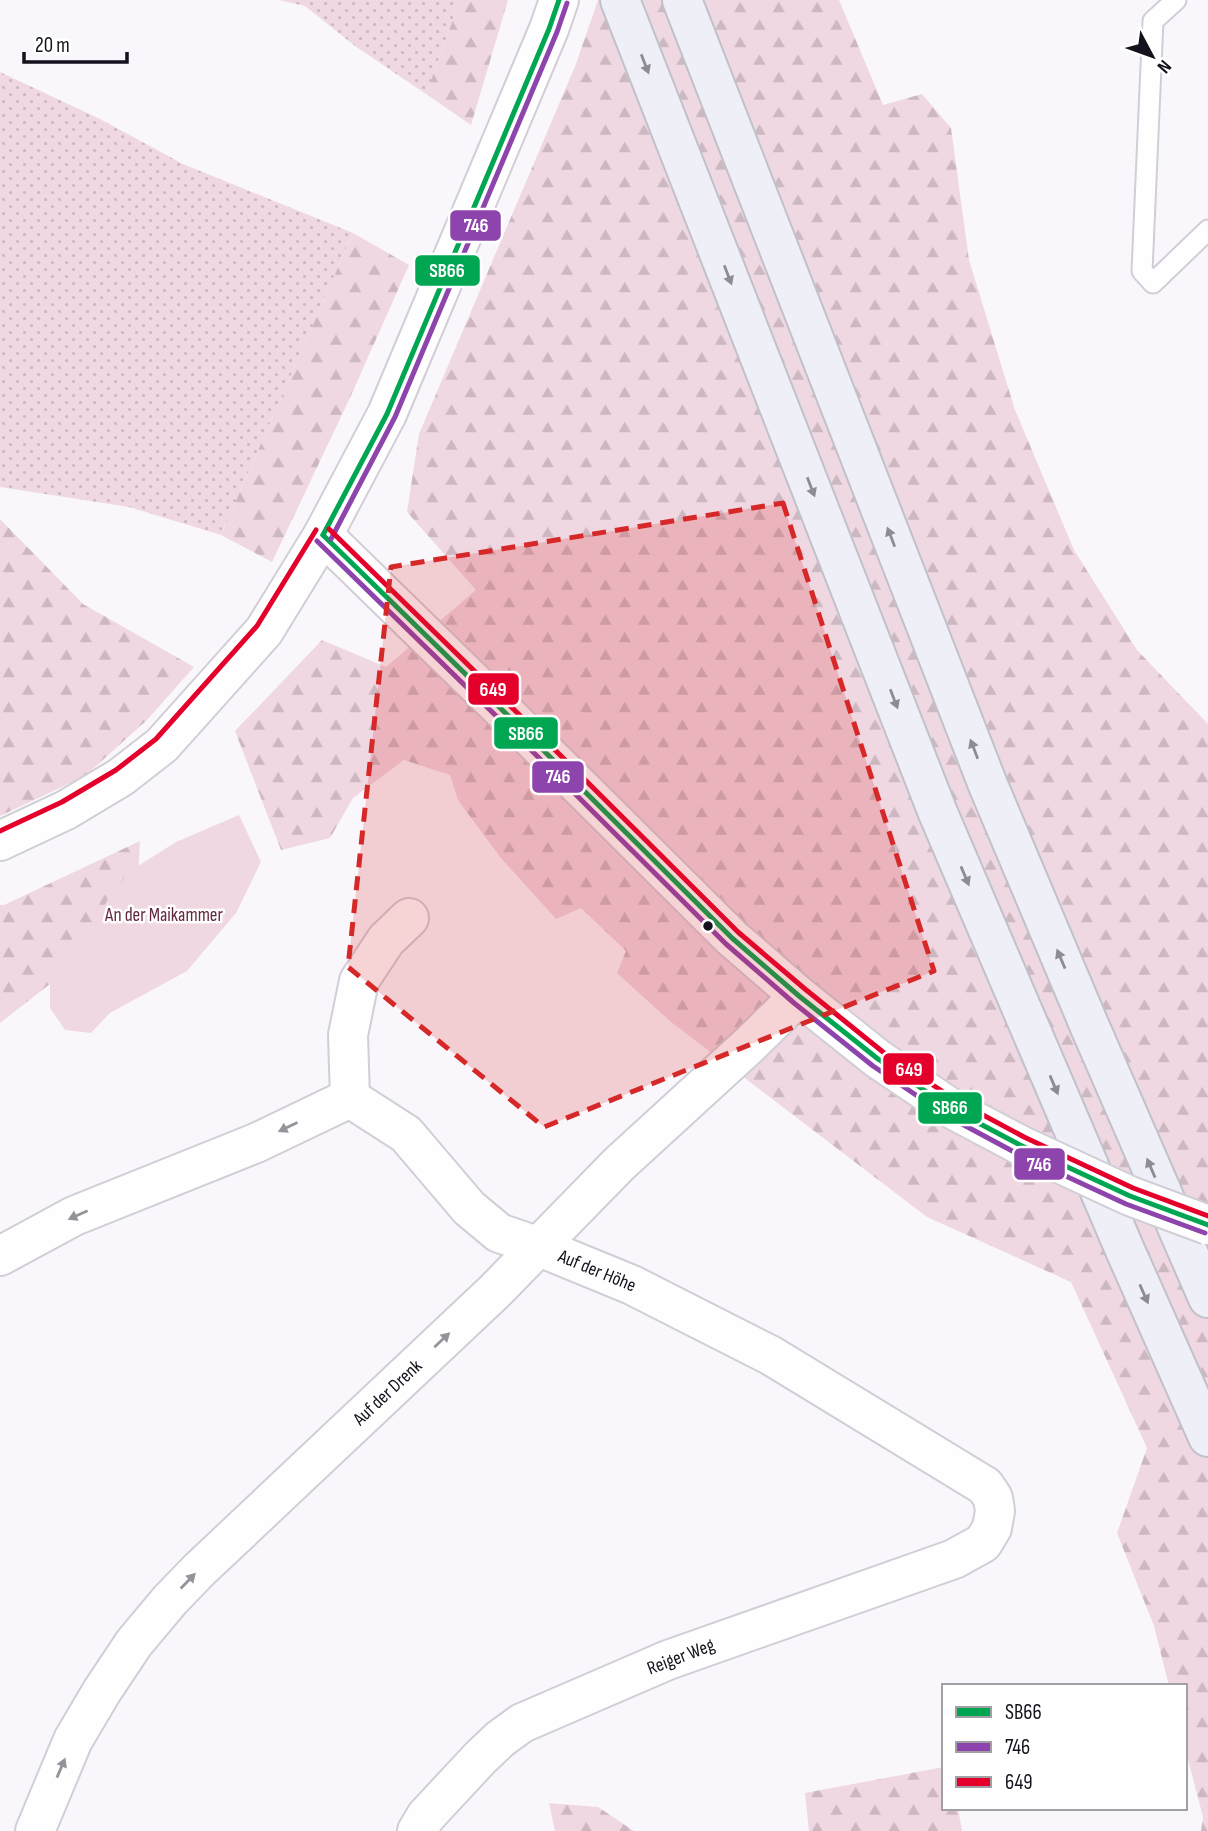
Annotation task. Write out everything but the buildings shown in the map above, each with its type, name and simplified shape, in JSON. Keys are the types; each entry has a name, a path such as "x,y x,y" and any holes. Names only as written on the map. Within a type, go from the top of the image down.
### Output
{"highway":[{"path":"620,0 938,813 1208,1437"},
{"path":"682,0 988,785 1208,1298"}],"street":[{"path":"0,841 66,810 121,777 162,745 264,631 323,535 387,414 554,14"},
{"path":"323,535 732,938 877,1059 952,1109 1020,1145 1130,1196 1208,1225"},
{"path":"0,1255 74,1216 256,1143 349,1098 348,1035 359,981 386,940 409,918"},
{"name":"Auf der Drenk","path":"35,1831 73,1740 134,1643 170,1600 485,1300 619,1164 799,996"},
{"name":"Auf der Höhe","path":"349,1098 406,1134 469,1208 499,1233 632,1285 770,1354 985,1486 993,1498 995,1511 992,1528 983,1543"},
{"name":"Reiger Weg","path":"417,1831 426,1816 480,1758 522,1723 668,1660 954,1559 983,1543"}],"lane":[{"path":"1167,2 1153,21 1142,271 1153,283 1208,230"}],"highlighted area":[{"path":"783,503 934,971 544,1127 348,967 391,567"}],"green space":[{"path":"279,0 460,0 426,94 355,46 305,6"},
{"path":"460,0 508,0 471,125 426,94"},
{"path":"598,0 839,0 883,105 922,94 951,128 969,260 1015,410 1074,550 1137,650 1208,724 1208,1831 1201,1831 1203,1817 1187,1756 1187,1684 1168,1684 1154,1626 1117,1533 1147,1448 1071,1282 927,1217 671,1022 617,973 626,951 581,908 556,919 500,857 458,800 450,775 404,760 353,798 330,838 281,850 235,731 322,640 386,667 476,590 407,512 419,434 576,64"},
{"path":"0,72 100,119 183,164 353,233 221,535 129,507 0,487"},
{"path":"353,233 409,265 272,562 221,535"},
{"path":"0,519 83,604 194,667 147,720 85,776 0,816"},
{"name":"An der Maikammer","path":"239,815 261,862 236,913 187,971 110,1013 91,1033 65,1030 50,1008 50,984 62,963 77,950 91,931 108,899 130,871 176,842"},
{"path":"140,841 138,876 68,967 0,1023 0,905"},
{"path":"942,1767 942,1810 958,1810 962,1831 809,1831 805,1793"},
{"path":"549,1803 598,1807 634,1831 555,1831"}],"transit line":[{"name":"SB66","path":"323,535 387,414 559,0"},
{"name":"746","path":"331,539 395,417 567,3"},
{"name":"649","path":"329,529 738,932 883,1052 957,1101 1024,1137 1133,1188 1208,1216"},
{"name":"649","path":"0,831 62,802 116,770 156,739 257,626 316,530"},
{"name":"SB66","path":"323,535 732,938 878,1059 952,1109 1020,1145 1130,1196 1208,1225"},
{"name":"746","path":"317,541 726,944 873,1066 947,1116 1016,1153 1126,1204 1205,1233"}]}
